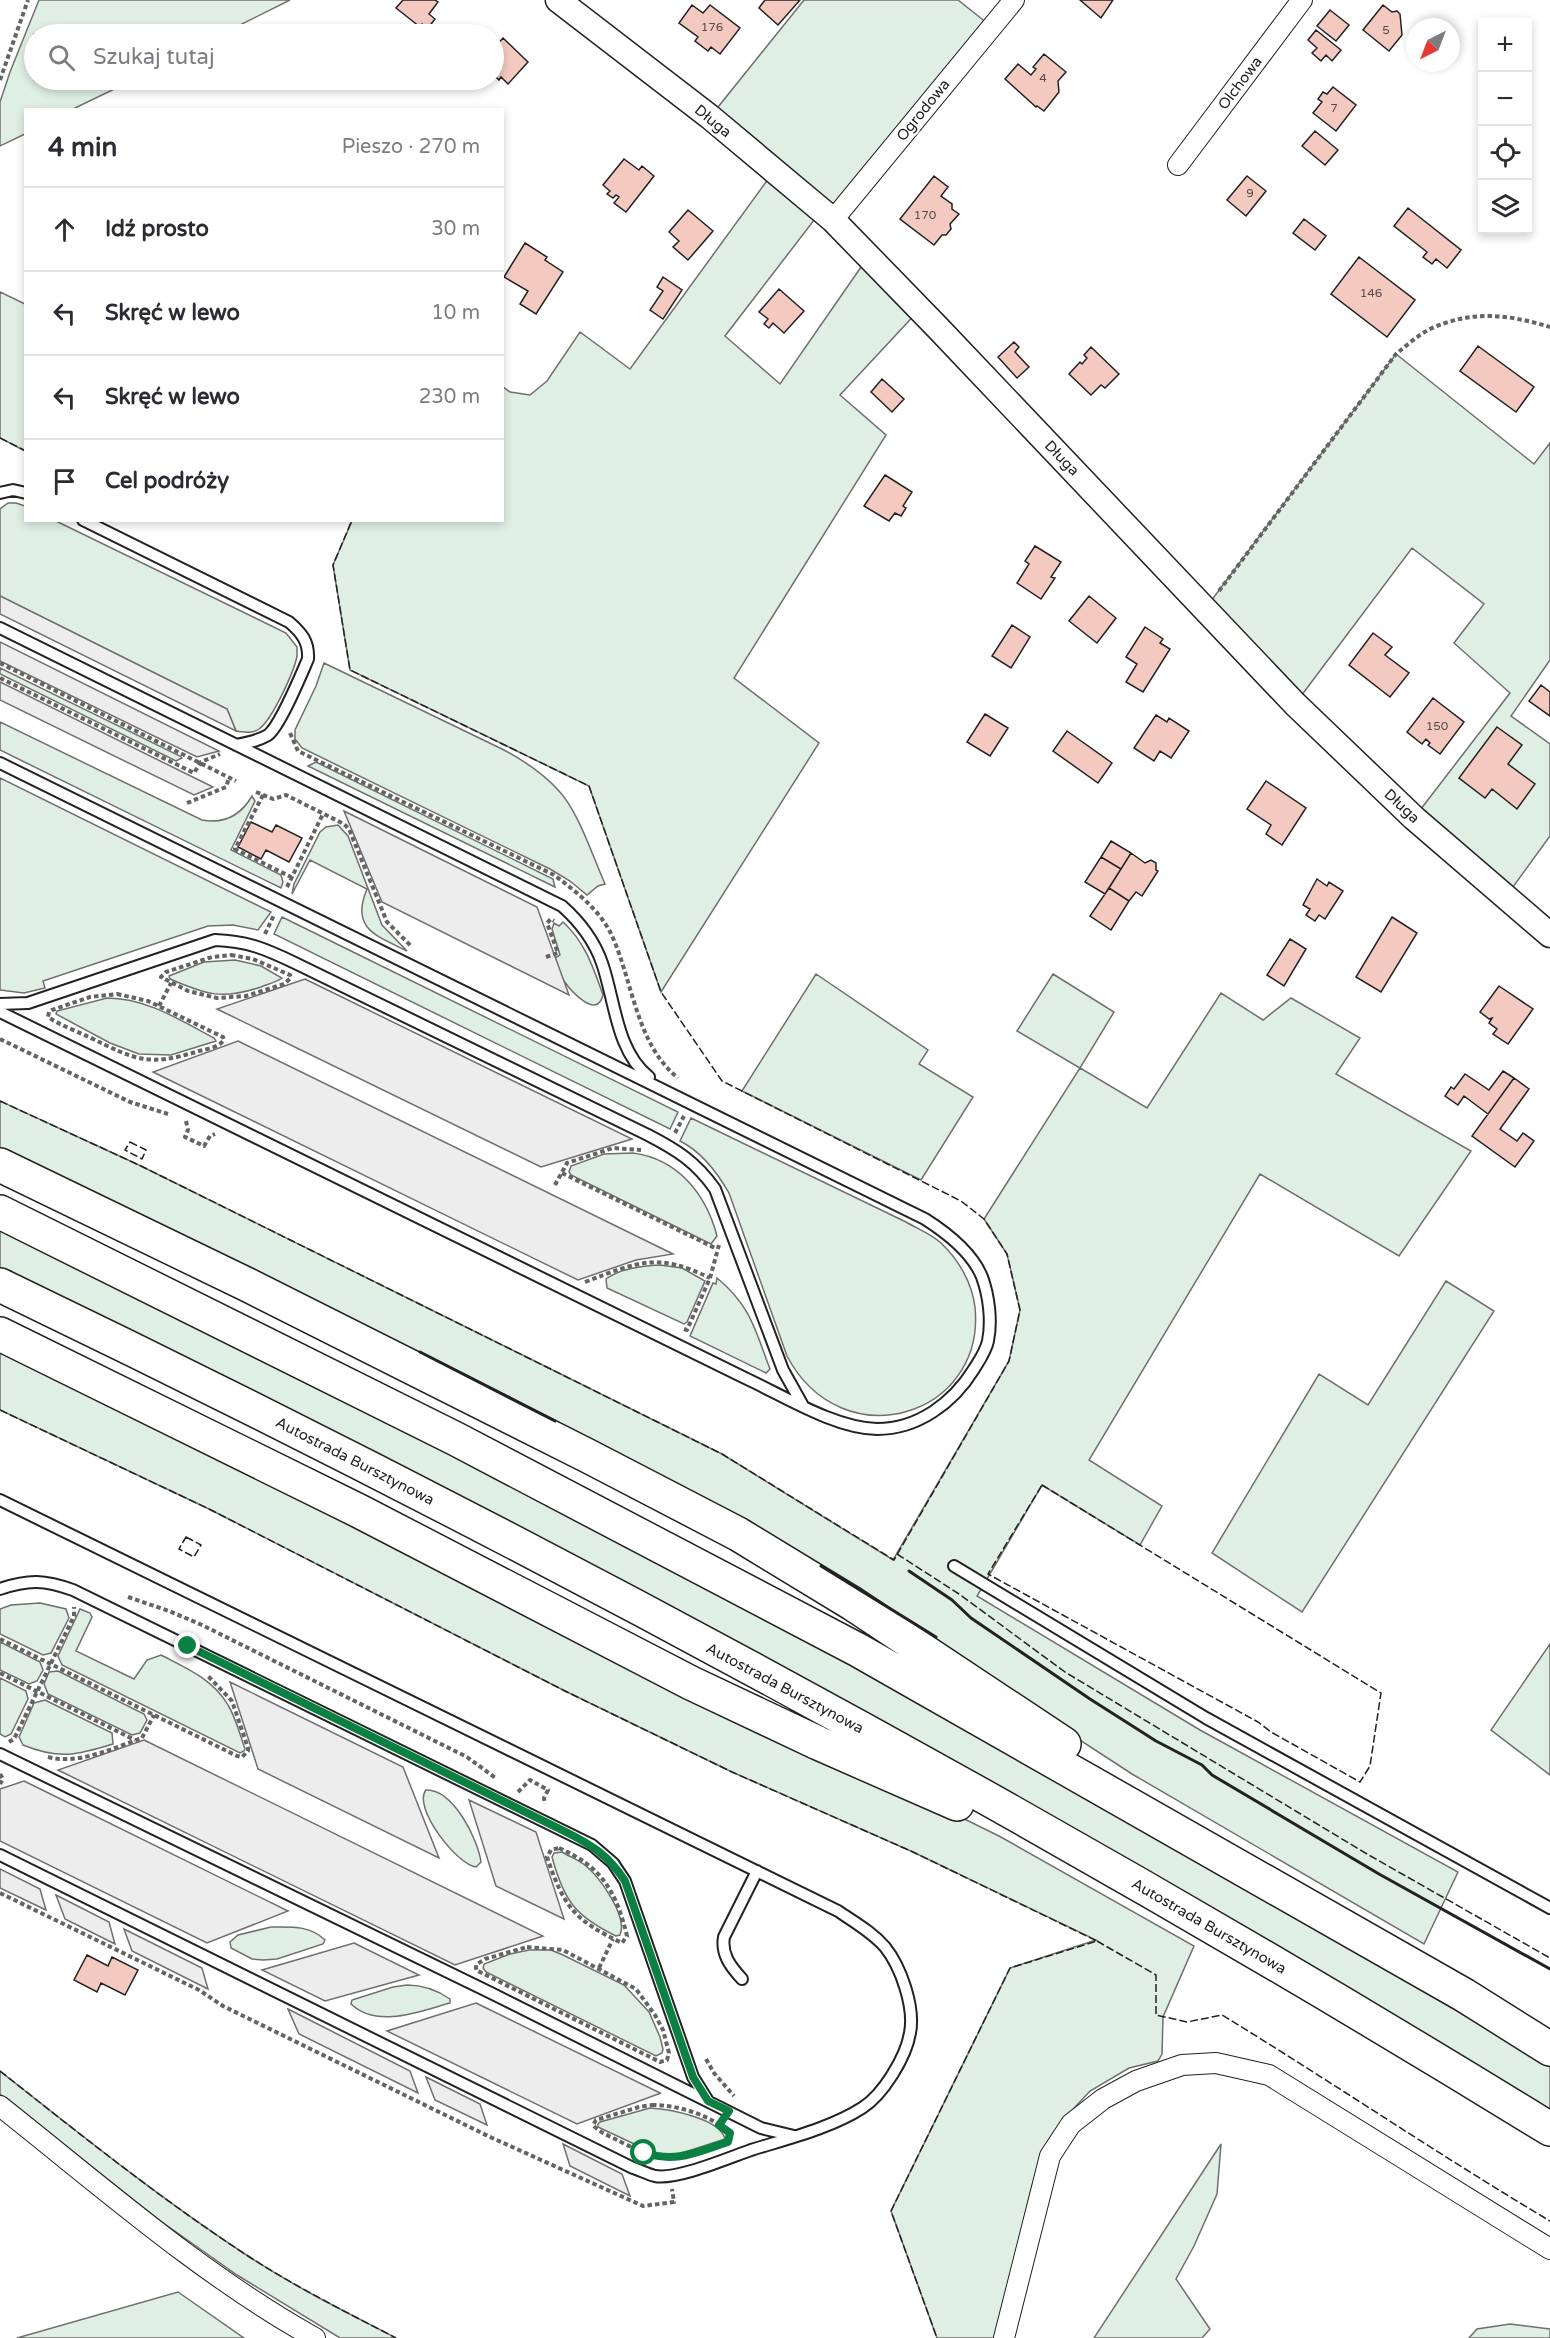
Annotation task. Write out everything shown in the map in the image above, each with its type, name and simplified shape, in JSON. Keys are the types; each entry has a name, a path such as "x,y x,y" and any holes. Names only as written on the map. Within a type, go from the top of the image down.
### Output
{"highway":[{"path":"0,1165 567,1445 738,1534 853,1604 1302,1903"},
{"path":"0,1212 446,1433 848,1644 1464,1995 1550,2049"},
{"name":"Autostrada Bursztynowa","path":"0,1285 141,1353 510,1541 846,1720 1255,1952 1550,2129"},
{"path":"0,1334 348,1505 691,1683 818,1743 941,1797 1255,1952"}],"street":[{"name":"Długa","path":"558,0 710,117 833,220 1294,704 1414,818 1550,935"},
{"name":"Ogrodowa","path":"833,220 1014,0"},
{"name":"Olchowa","path":"1178,165 1302,0"},
{"path":"1004,2338 1050,2156 1071,2124 1103,2098 1128,2085 1182,2065 1216,2063 1269,2075 1550,2249"},
{"path":"0,2106 157,2231 241,2291 315,2338"}],"lane":[{"path":"0,493 13,490 24,493"},
{"path":"90,522 105,526 289,622 304,636 309,648 308,659 277,724 270,733 261,738 236,745"},
{"path":"0,628 562,906 588,933 601,961 622,1035 632,1059 641,1071 663,1089"},
{"path":"0,763 925,1219 964,1250 982,1275 990,1318 988,1342 968,1379 948,1401 924,1418 904,1425 879,1429 857,1427 802,1405 0,1012"},
{"path":"0,1004 28,1003 214,940 234,940 260,946 286,958 648,1135 689,1159 702,1171 715,1189 783,1370 802,1405"},
{"path":"0,1500 838,1911 861,1926 884,1947 898,1968 908,1994 911,2032 898,2065 886,2085 864,2107 795,2136 680,2174 656,2176 633,2168 0,1855"},
{"path":"954,1566 1215,1723 1550,1908"},
{"path":"0,1589 19,1582 37,1581 80,1593 592,1845 613,1863 625,1881 693,2077 708,2101"},
{"path":"1,1755 761,2128 795,2136"},
{"path":"742,1979 726,1959 722,1948 724,1937 757,1871"}],"path":[{"path":"0,80 28,0"},
{"path":"1205,609 1396,354 1429,330 1473,315 1519,318 1550,327"},
{"path":"0,663 236,781"},
{"path":"0,678 194,773 201,762"},
{"path":"187,803 226,787 229,778"},
{"path":"256,792 273,799 286,795 338,821 349,829 387,922 415,949"},
{"path":"263,795 235,849 291,877"},
{"path":"285,891 323,814"},
{"path":"231,955 253,959 290,975 291,978 285,984 233,998 199,995 171,982 163,979 163,974 212,957 231,955"},
{"path":"159,1006 171,982"},
{"path":"101,995 131,996 159,1006 223,1037 224,1040 213,1047 172,1059 156,1061 137,1058 50,1018 48,1014 52,1010 101,995"},
{"path":"0,1039 130,1102 180,1118 188,1126 185,1137 204,1146 213,1134 222,1137 228,1125"},
{"path":"555,1185 567,1163 602,1151 628,1148 646,1151"},
{"path":"562,1173 717,1250"},
{"path":"677,1325 687,1330 710,1278 721,1241"},
{"path":"596,1287 585,1282 634,1263 680,1264 710,1278"},
{"path":"1,1755 9,1742 14,1739 74,1616 73,1608 80,1593"},
{"path":"124,1596 169,1611 223,1636 467,1757 499,1781"},
{"path":"65,1605 73,1608"},
{"path":"0,1639 237,1756 245,1755 248,1748 232,1701 224,1690 203,1672"},
{"path":"0,1673 136,1740"},
{"path":"39,1755 55,1759 72,1759 142,1738 154,1715"},
{"path":"0,1738 19,1746"},
{"path":"0,1774 3,1779 0,1784"},
{"path":"515,1791 522,1790 530,1780 548,1790 545,1806 554,1810"},
{"path":"559,1848 564,1850 602,1875 618,1904 627,1936 622,1943 613,1939 585,1923 564,1901 547,1857 551,1850 559,1848"},
{"path":"0,1893 199,1990 223,2006 466,2126 643,2206 674,2202 669,2158"},
{"path":"599,1968 613,1939"},
{"path":"545,1947 563,1950 599,1968 630,1984 646,2001 663,2030 669,2053 665,2062 660,2062 483,1975 476,1970 476,1965 485,1959 512,1950 545,1947"},
{"path":"703,2052 714,2073 738,2098 719,2125"},
{"path":"667,2105 685,2109 719,2125 730,2133 728,2142 678,2158 669,2158 636,2150 596,2129 593,2122 639,2107 667,2105"}],"green space":[{"path":"39,0 290,0 242,24 29,24"},
{"path":"804,0 958,0 992,27 833,220 821,211 725,336 780,384 868,257 920,309 840,395 886,435 734,678 819,743 661,992 589,786 350,670 333,565 352,522 504,522 504,388 510,392 530,395 547,381 580,332 630,369 774,171 710,117"},
{"path":"24,37 24,90 112,90 75,108 24,108 24,134 0,146 0,102"},
{"path":"0,292 24,304 24,450 0,438"},
{"path":"1396,354 1534,464 1550,443 1550,660 1511,716 1550,744 1550,836 1505,898 1414,818 1510,693 1454,643 1484,604 1412,548 1295,704 1205,609"},
{"path":"8,503 24,506 24,522 58,522 286,633 297,647 297,656 282,695 264,724 254,732 236,731 227,709 0,596 0,509"},
{"path":"324,663 502,749 525,762 553,784 573,810 605,884 598,886 587,895 550,869 302,748 295,739 295,730"},
{"path":"0,668 182,758 176,761 0,674"},
{"path":"0,722 202,820 218,821 231,817 248,803 252,796 255,801 231,850 281,875 283,882 281,888 0,750"},
{"path":"316,762 553,879 555,887 308,766"},
{"path":"0,778 271,912 258,930 233,925 208,926 43,981 45,988 24,993 0,990"},
{"path":"338,825 348,836 382,925 407,951 377,935 364,922 362,913 367,889 310,860 292,894 294,884 320,832 326,827"},
{"path":"282,917 678,1112 670,1129 274,934"},
{"path":"563,922 588,955 596,975 603,995 600,1002 595,1005 578,996 561,975 555,958 560,955 552,929 554,923 559,926"},
{"path":"235,960 261,966 282,978 247,991 215,994 194,989 170,979 169,976 204,962"},
{"path":"816,974 928,1050 919,1064 973,1097 921,1180 742,1091"},
{"path":"1053,974 1114,1012 1080,1068 1017,1031"},
{"path":"1221,993 1263,1020 1291,998 1360,1038 1336,1074 1471,1151 1399,1256 1260,1174 1089,1460 1162,1506 1140,1545 1042,1485 977,1596 1200,1730 1458,1872 1424,1944 1132,1774 937,1647 0,1151 0,1101 141,1166 722,1454 893,1560 1009,1361 1020,1310 1007,1254 984,1219 1080,1068 1147,1108"},
{"path":"107,998 135,1002 162,1011 216,1041 171,1055 139,1054 110,1043 56,1014 57,1011"},
{"path":"691,1118 906,1222 933,1237 948,1250 964,1272 971,1289 975,1307 972,1345 958,1376 935,1398 906,1412 874,1415 841,1408 811,1388 787,1356 729,1193 708,1163 680,1141"},
{"path":"633,1153 664,1163 688,1181 706,1206 712,1221 717,1236 711,1244 569,1172 571,1166 604,1154"},
{"path":"0,1228 239,1344 868,1672 1401,1977 1550,2067 1550,2111 0,1269"},
{"path":"660,1265 682,1268 705,1281 687,1322 684,1324 607,1288 606,1279 618,1272"},
{"path":"717,1278 738,1299 751,1319 770,1369 766,1373 690,1336"},
{"path":"1446,1281 1494,1311 1302,1612 1212,1553 1319,1374 1368,1405"},
{"path":"0,1346 999,1836 1194,1946 1163,2017 1162,2054 1158,2061 1129,2068 1090,2091 1064,2119 1046,2149 1032,2186 995,2338 937,2338 891,2211 1010,1968 1096,1940 913,1852 732,1772 565,1691 209,1509 0,1410"},
{"path":"40,1603 66,1609 69,1618 51,1653 43,1655 0,1634 0,1609 11,1605"},
{"path":"80,1609 90,1613 92,1617 76,1651 134,1679 147,1660 161,1655 189,1670 207,1681 222,1696 238,1727 244,1751 240,1753 62,1665 58,1656"},
{"path":"0,1642 40,1662 43,1670 37,1681 29,1684 0,1670"},
{"path":"1550,1644 1550,1775 1491,1730"},
{"path":"58,1671 144,1714 147,1720 140,1733 132,1735 48,1694 44,1684 49,1672"},
{"path":"0,1678 26,1691 28,1699 11,1734 5,1737 0,1734"},
{"path":"45,1700 112,1733 113,1744 68,1754 48,1753 23,1745 19,1737 34,1703"},
{"path":"426,1790 436,1792 446,1798 462,1817 479,1852 481,1862 476,1867 458,1857 439,1834 425,1809 423,1798"},
{"path":"562,1852 586,1866 605,1888 620,1918 620,1935 616,1936 602,1929 573,1906 561,1885 552,1857 554,1853"},
{"path":"271,1927 306,1929 325,1940 323,1944 277,1959 252,1959 231,1948 230,1942 238,1935"},
{"path":"529,1950 551,1950 624,1985 649,2012 660,2037 662,2053 656,2056 486,1972 483,1968 484,1964 510,1954"},
{"path":"407,1985 435,1991 450,1999 450,2003 413,2013 386,2017 373,2016 351,2004 352,2000"},
{"path":"0,2071 122,2166 216,2235 284,2278 396,2338 340,2338 237,2275 159,2220 0,2094"},
{"path":"650,2108 669,2110 704,2120 714,2125 725,2139 676,2155 660,2155 598,2127 600,2122"},
{"path":"1221,2144 1217,2194 1194,2246 1176,2279 1210,2329 1202,2338 1094,2338"},
{"path":"178,2292 244,2338 17,2338"},
{"path":"1510,2324 1550,2329 1550,2338 1469,2338 1477,2329"}],"shaded area":[{"path":"0,596 227,709 236,731 0,614"},
{"path":"0,642 219,751 197,757 0,661"},
{"path":"0,682 213,787 194,795 0,700"},
{"path":"344,811 537,907 569,995 382,902"},
{"path":"305,979 632,1139 541,1167 217,1009"},
{"path":"238,1041 673,1254 636,1260 578,1280 153,1072"},
{"path":"230,1682 403,1767 439,1858 258,1769"},
{"path":"144,1740 543,1936 455,1965 58,1770"},
{"path":"24,1781 288,1911 207,1943 0,1841 0,1789"},
{"path":"469,1800 536,1832 564,1919 496,1886"},
{"path":"0,1869 40,1889 46,1910 0,1888"},
{"path":"56,1895 109,1922 115,1944 65,1919"},
{"path":"124,1929 202,1968 208,1989 132,1951"},
{"path":"354,1943 419,1975 325,2001 262,1970"},
{"path":"476,2003 661,2093 577,2124 387,2031"},
{"path":"288,2009 410,2071 418,2093 299,2034"},
{"path":"426,2077 480,2104 487,2125 435,2100"},
{"path":"563,2144 622,2174 630,2196 570,2166"}],"building":[{"path":"403,0 435,0 438,2 429,14 435,19 431,24 416,24 396,8"},
{"path":"765,0 800,0 778,25 759,8"},
{"path":"1080,0 1113,0 1101,18"},
{"path":"692,5 703,13 710,5 740,28 720,54 711,47 708,51 695,41 698,37 679,23"},
{"path":"1383,5 1392,12 1397,11 1400,14 1402,35 1389,51 1363,30"},
{"path":"1330,10 1349,25 1336,41 1317,26"},
{"path":"1316,30 1341,50 1332,61 1326,55 1321,61 1312,53 1317,48 1308,40"},
{"path":"504,39 528,62 508,84 504,80"},
{"path":"1044,54 1066,72 1058,81 1059,92 1044,111 1036,107 1005,79 1018,64 1031,75 1036,69 1033,67"},
{"path":"1333,87 1356,105 1336,131 1313,113 1322,102 1318,99 1323,92 1327,94"},
{"path":"1315,131 1338,150 1325,165 1302,146"},
{"path":"624,159 639,170 642,166 654,176 626,212 614,203 619,197 616,195 613,198 607,194 610,191 603,185"},
{"path":"934,176 948,187 941,196 952,204 952,209 959,214 950,224 951,229 934,245 900,219"},
{"path":"1247,176 1266,191 1246,216 1227,200"},
{"path":"1408,208 1461,250 1447,268 1436,259 1432,264 1423,257 1427,252 1394,226"},
{"path":"688,210 713,231 688,260 673,247 679,241 669,232"},
{"path":"1304,219 1326,236 1315,250 1293,233"},
{"path":"525,243 547,257 545,260 563,272 536,314 520,304 528,291 504,277"},
{"path":"1359,257 1415,300 1387,337 1331,294"},
{"path":"663,277 682,290 663,319 650,310 663,291 657,287"},
{"path":"779,289 804,311 784,333 773,323 769,328 764,324 768,319 759,312"},
{"path":"1014,342 1019,347 1015,352 1029,367 1017,378 998,357"},
{"path":"1478,346 1534,387 1516,412 1460,371"},
{"path":"1091,347 1119,374 1105,388 1101,385 1091,395 1069,374 1087,358 1084,355"},
{"path":"882,379 904,399 892,412 871,392"},
{"path":"885,475 912,492 903,506 906,508 901,516 895,513 889,521 864,506"},
{"path":"1035,546 1061,562 1051,577 1055,578 1041,599 1017,583 1029,564 1025,561"},
{"path":"1089,596 1116,618 1097,643 1069,621"},
{"path":"1012,625 1030,637 1011,668 992,656"},
{"path":"1145,627 1163,639 1160,643 1170,649 1143,692 1126,682 1137,664 1126,657"},
{"path":"1373,633 1392,647 1385,655 1409,673 1390,697 1349,665"},
{"path":"1541,685 1550,692 1550,716 1529,701"},
{"path":"1433,698 1464,722 1440,754 1428,745 1430,743 1426,739 1422,744 1407,732"},
{"path":"985,714 1008,728 990,756 967,742"},
{"path":"1156,715 1167,722 1169,718 1189,731 1171,758 1160,751 1154,761 1134,748"},
{"path":"1497,727 1522,745 1508,764 1535,784 1517,809 1492,789 1485,798 1459,778"},
{"path":"1067,731 1112,763 1098,783 1053,751"},
{"path":"1266,781 1306,808 1282,845 1266,834 1271,825 1247,809"},
{"path":"251,822 272,832 276,825 302,838 289,862 266,850 261,859 238,847"},
{"path":"1111,841 1131,853 1121,869 1101,857"},
{"path":"1131,853 1145,863 1151,860 1156,863 1158,871 1142,896 1136,892 1129,901 1109,888"},
{"path":"1101,857 1121,869 1105,894 1085,882"},
{"path":"1317,879 1327,886 1329,882 1343,891 1325,919 1319,915 1315,921 1306,915 1310,909 1303,905"},
{"path":"1109,888 1129,901 1111,930 1090,916"},
{"path":"1392,917 1417,933 1381,992 1356,977"},
{"path":"1290,939 1306,949 1284,986 1267,975"},
{"path":"1499,986 1533,1009 1508,1044 1493,1034 1497,1029 1489,1023 1492,1018 1489,1019 1480,1012"},
{"path":"1503,1071 1514,1078 1488,1114 1464,1096 1458,1105 1445,1096 1451,1087 1454,1089 1465,1074 1489,1090"},
{"path":"1514,1078 1529,1089 1500,1129 1517,1141 1523,1133 1534,1141 1515,1167 1472,1136"},
{"path":"87,1955 108,1966 112,1957 138,1970 125,1995 101,1983 97,1992 74,1980"}],"fence":[{"path":"0,438 24,450"},
{"path":"0,1101 141,1166 722,1454 894,1560 1009,1361 1020,1310 1007,1254 984,1219 961,1201 722,1081 661,992 589,786 350,670 333,565 351,522"},
{"path":"130,1142 146,1150 142,1159 125,1150 130,1142"},
{"path":"0,1410 209,1509 565,1691 732,1772 913,1852 1097,1941 1010,1968 891,2211 937,2338"},
{"path":"1042,1485 1381,1693 1370,1766 1360,1782 1271,1732 1258,1722 988,1574 1042,1485"},
{"path":"186,1537 201,1545 194,1557 179,1549 186,1537"},
{"path":"897,1554 959,1594 1065,1672 1367,1854 1550,1958"},
{"path":"1097,1941 1156,1975 1156,2015 1187,2022 1222,2015 1550,2221"},
{"path":"0,2071 122,2166 216,2235 284,2278 396,2338"}],"wall":[{"path":"420,1352 555,1421"},
{"path":"821,1566 936,1637"},
{"path":"909,1571 952,1600 971,1618 1156,1741 1202,1765 1212,1775 1379,1874 1550,1969"}],"route":[{"path":"188,1646 592,1845 613,1863 625,1881 693,2077 708,2101 729,2111 719,2125 730,2133 731,2137 728,2142 678,2158 658,2157 644,2153"}]}
